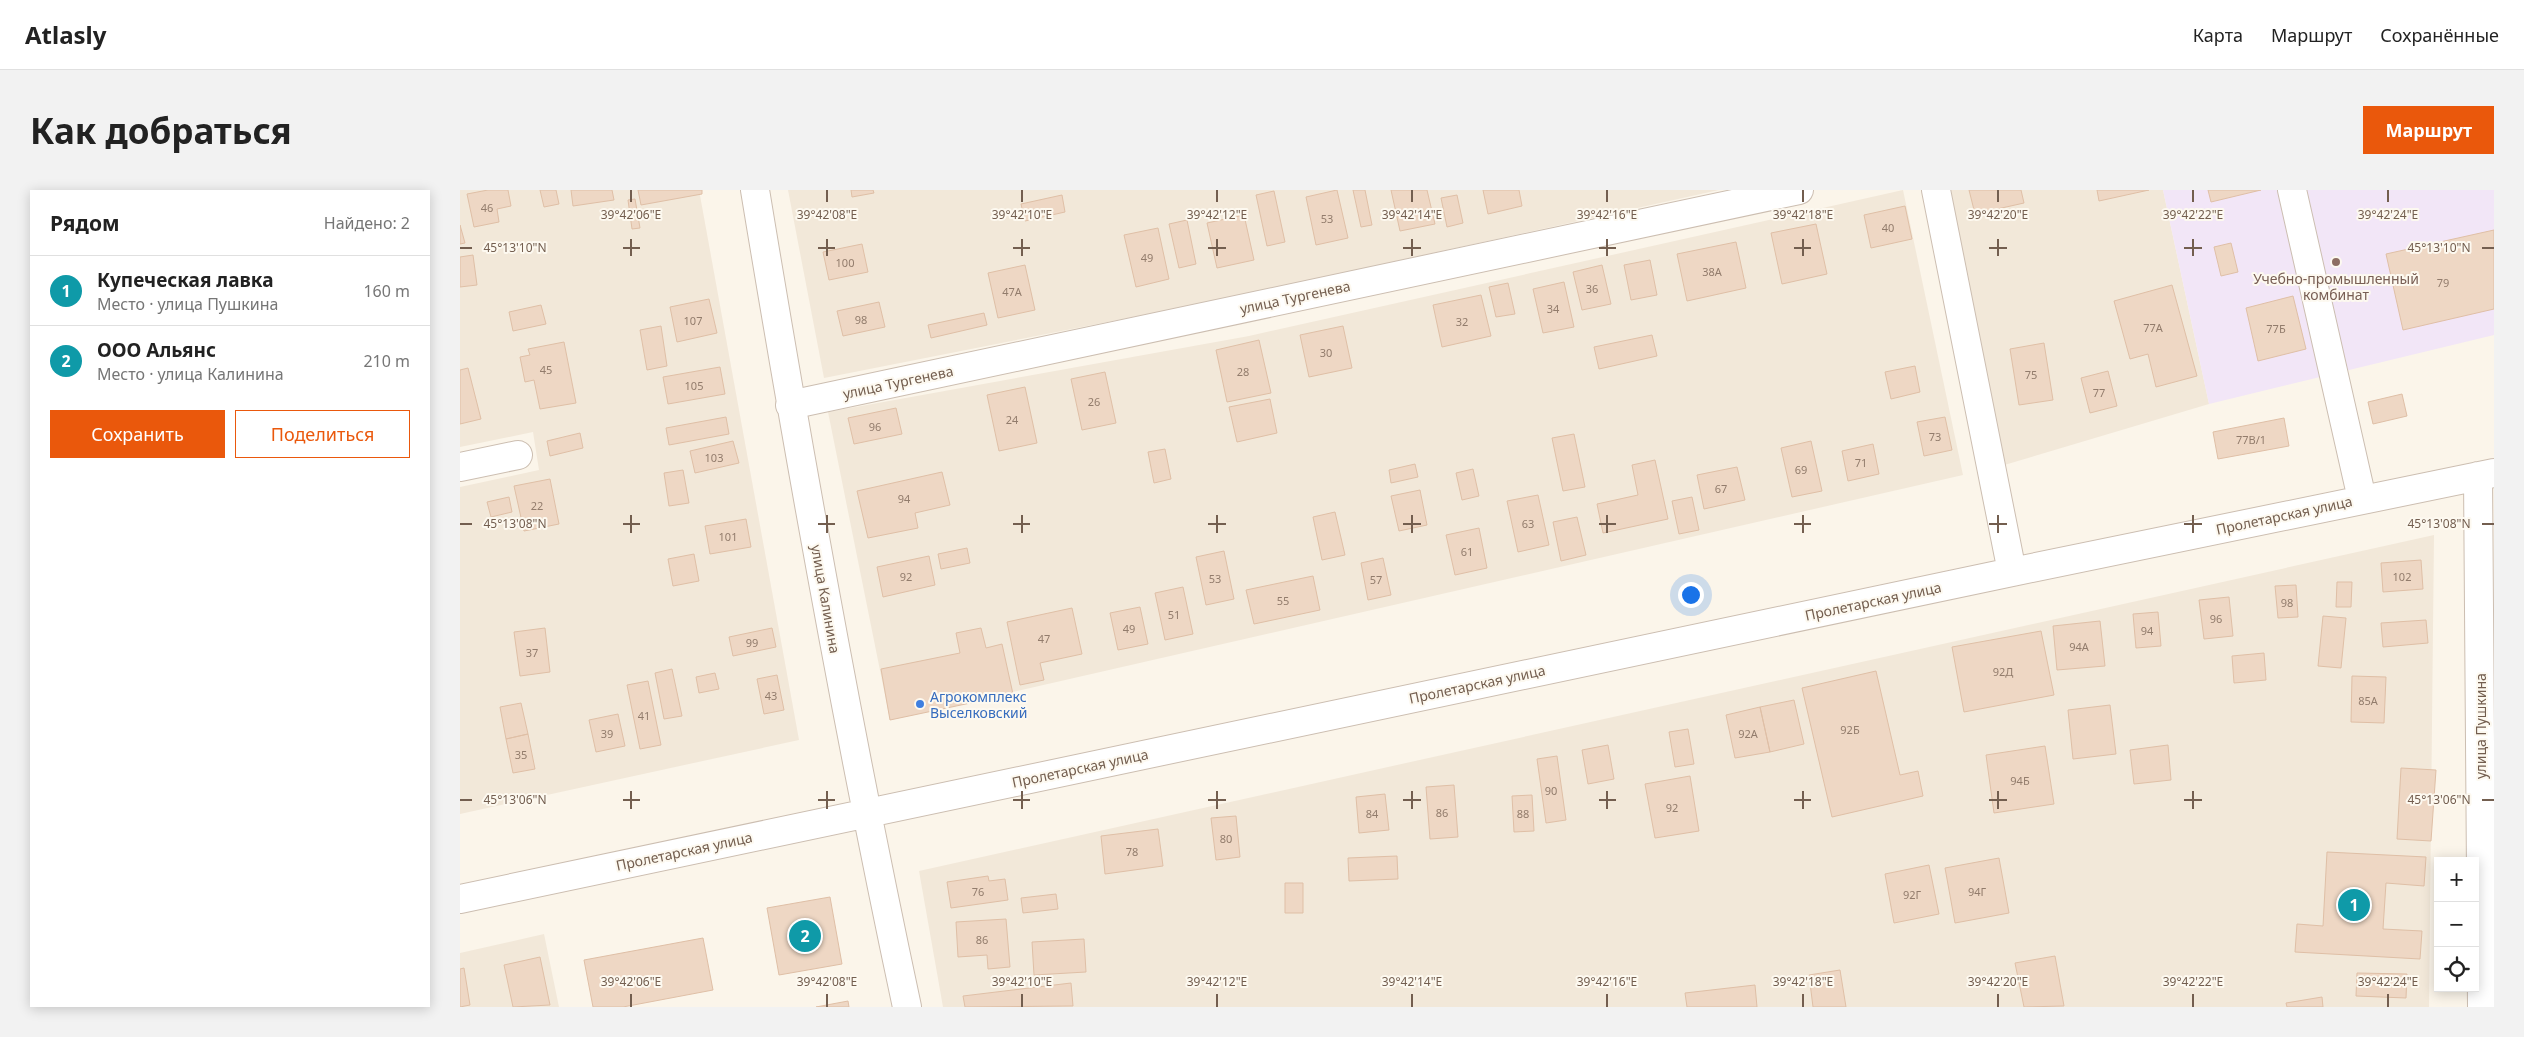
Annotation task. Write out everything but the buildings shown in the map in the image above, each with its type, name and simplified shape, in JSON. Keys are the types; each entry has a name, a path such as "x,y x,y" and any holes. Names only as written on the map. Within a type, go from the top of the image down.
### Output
{"street":[{"name":"улица Калинина","path":"755,190 790,405 866,813 907,1007"},
{"name":"улица Тургенева","path":"790,405 1799,190"},
{"path":"1936,190 2012,572"},
{"path":"2292,190 2362,500"},
{"path":"460,467 518,455"},
{"name":"Пролетарская улица","path":"460,899 2486,474"},
{"name":"улица Пушкина","path":"2482,1007 2486,474"}],"shaded area":[{"path":"460,190 699,190 799,740 460,814 460,487 539,470 533,432 460,447"},
{"path":"788,190 1719,190 1229,298 824,378"},
{"path":"1903,190 1963,475 890,720 828,412 1249,336"},
{"path":"1951,190 2163,190 2209,404 2001,466"},
{"name":"Учебно-промышленный комбинат","path":"2163,190 2494,190 2494,335 2209,404"},
{"path":"2434,535 2429,1007 943,1007 919,871"},
{"path":"544,934 559,1007 460,1007 460,953"}],"place":[{"name":"Учебно-промышленный комбинат","path":"2336,262"},
{"name":"Агрокомплекс Выселковский","path":"920,704"},
{"name":"Купеческая лавка","path":"2354,905"},
{"name":"ООО Альянс","path":"805,936"}]}
